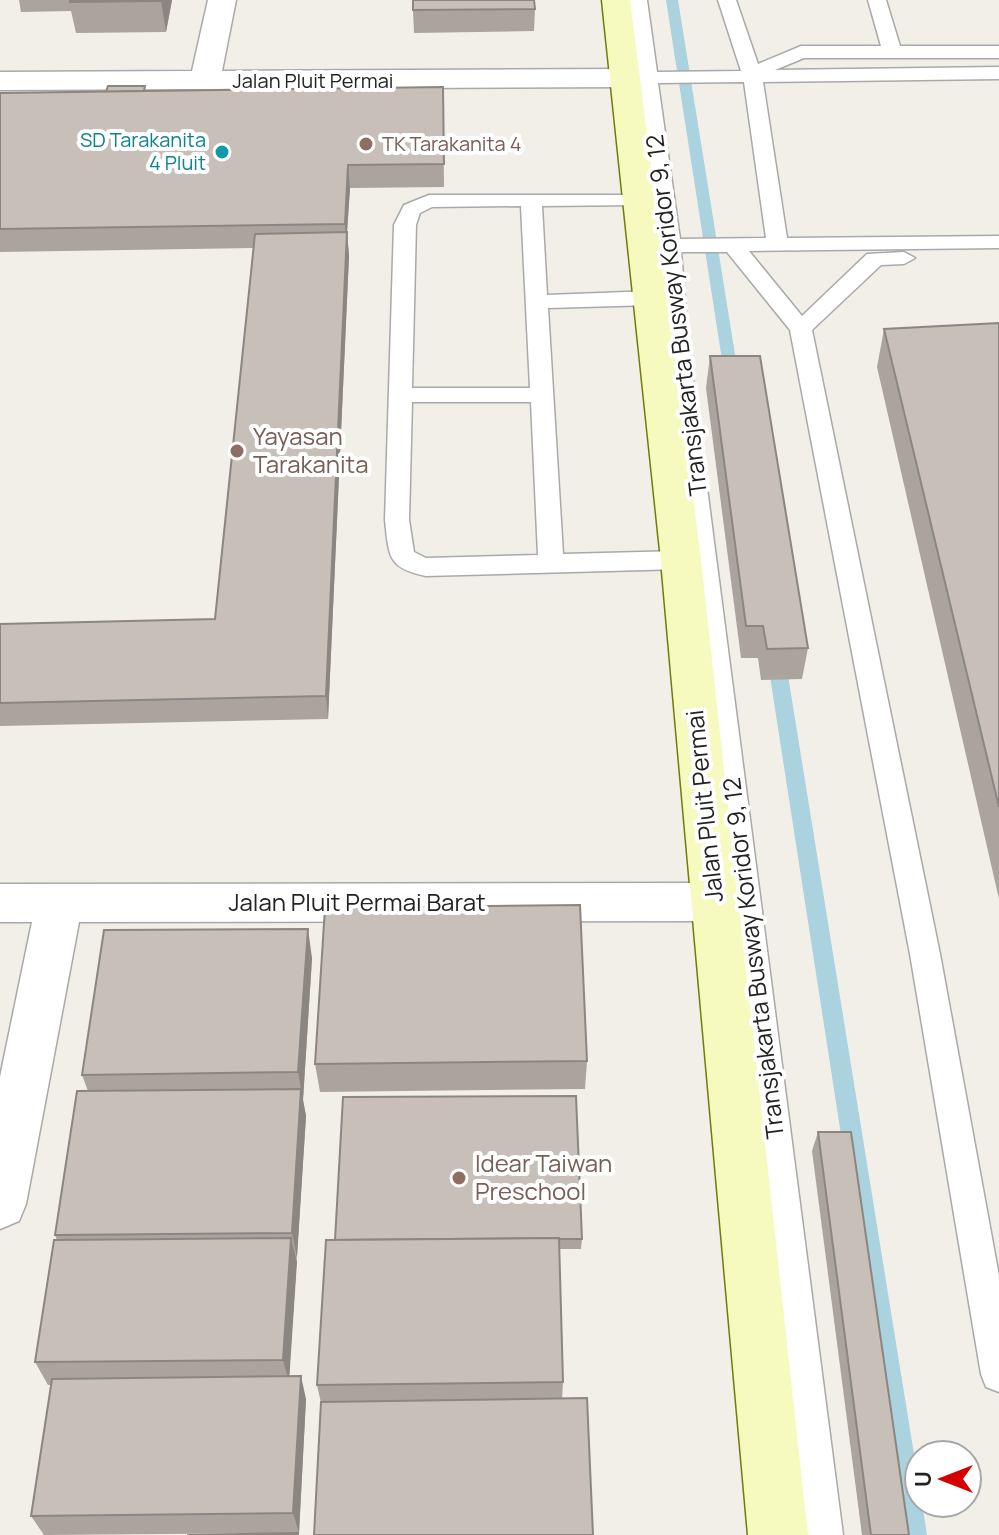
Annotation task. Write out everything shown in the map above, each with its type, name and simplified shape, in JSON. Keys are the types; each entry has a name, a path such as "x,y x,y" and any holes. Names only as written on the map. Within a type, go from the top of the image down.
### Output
{"street":[{"path":"205,82 222,0"},
{"name":"Jalan Pluit Permai","path":"616,0 647,78 641,199 669,246 653,298 778,1535"},
{"name":"Jalan Pluit Permai","path":"0,81 647,78"},
{"name":"Jalan Pluit Permai Barat","path":"0,903 714,902"},
{"path":"0,1204 59,905"}],"lane":[{"name":"Transjakarta Busway Koridor 9, 12","path":"638,0 824,1535"},
{"path":"727,0 752,74 777,244"},
{"path":"877,0 892,52"},
{"path":"752,74 801,52 999,52"},
{"name":"Jalan Pluit Permai","path":"647,78 752,74 999,73"},
{"path":"641,199 429,201 411,209 405,225 397,520 402,556 412,564 426,567 681,560"},
{"path":"531,200 551,562"},
{"path":"669,246 999,242"},
{"path":"728,245 801,329 925,954 999,1374"},
{"path":"801,329 875,259 999,258"},
{"path":"538,302 653,298"},
{"path":"401,395 542,395"}],"building":[{"path":"161,0 161,1 70,2"},
{"path":"413,0 534,0 535,9 413,10"},
{"path":"108,86 145,86 144,91 106,92"},
{"name":"SD Tarakanita 4 Pluit","path":"443,87 444,164 348,165 345,224 0,229 0,93"},
{"path":"347,232 326,696 0,703 0,624 215,619 255,234"},
{"path":"999,323 999,807 884,329"},
{"path":"710,356 760,356 808,648 767,649 763,626 746,626"},
{"path":"580,905 587,1061 315,1064 325,908"},
{"path":"308,929 298,1072 82,1075 104,930"},
{"path":"301,1089 292,1233 55,1235 77,1091"},
{"name":"Idear Taiwan Preschool","path":"576,1096 582,1239 335,1240 343,1097"},
{"path":"818,1132 851,1132 903,1493 903,1519 907,1519 909,1535 871,1535"},
{"path":"291,1238 283,1360 35,1362 54,1240"},
{"path":"559,1238 563,1382 317,1385 326,1240"},
{"path":"301,1376 293,1513 31,1516 52,1379"},
{"path":"587,1398 593,1535 314,1535 321,1402"},
{"path":"298,1533 298,1535 187,1535"}],"waterway":[{"path":"672,0 732,379"},
{"path":"776,657 915,1535"}],"place":[{"name":"TK Tarakanita 4","path":"366,144"},
{"name":"SD Tarakanita 4 Pluit","path":"222,152"},
{"name":"Yayasan Tarakanita","path":"237,451"},
{"name":"Idear Taiwan Preschool","path":"459,1178"}]}
